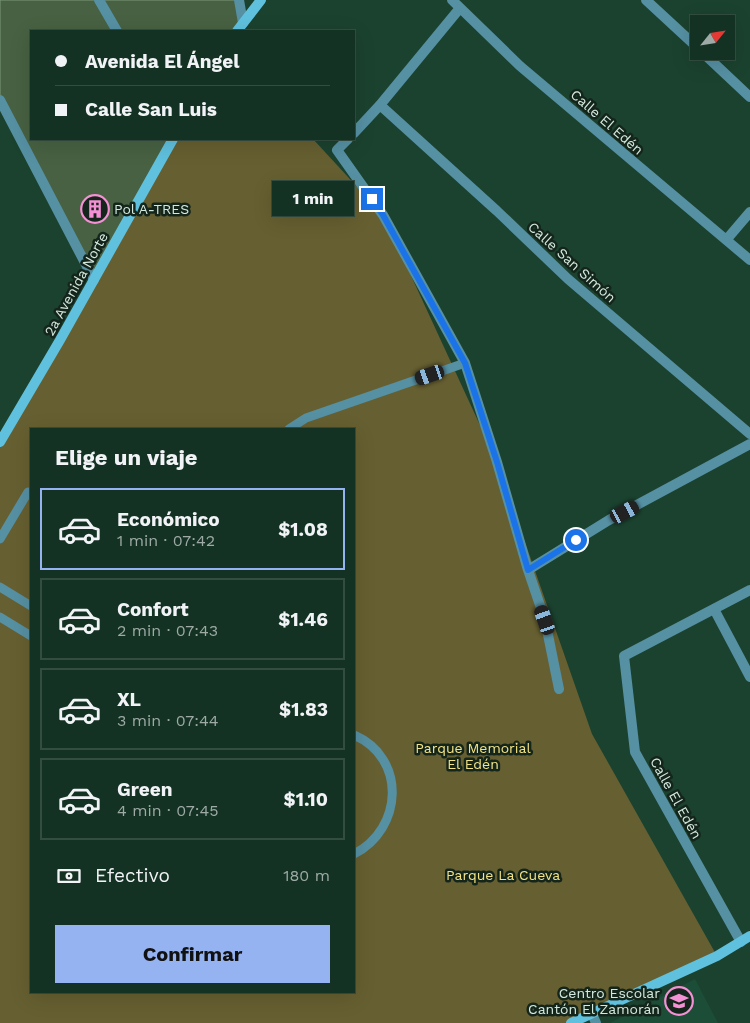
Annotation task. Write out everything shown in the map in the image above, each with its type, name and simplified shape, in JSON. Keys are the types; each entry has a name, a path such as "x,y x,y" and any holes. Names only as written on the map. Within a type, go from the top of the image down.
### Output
{"main road":[{"path":"240,27 261,0"},
{"name":"2a Avenida Norte","path":"0,442 172,140"},
{"path":"571,1023 594,1019 717,956 745,939"}],"street":[{"path":"99,0 116,30"},
{"path":"238,0 240,27"},
{"name":"Calle El Edén","path":"452,0 520,66 750,260"},
{"path":"646,0 690,41"},
{"path":"355,132 380,105 460,8"},
{"path":"711,60 750,97"},
{"path":"0,100 94,280"},
{"name":"Calle San Simón","path":"380,105 497,211 568,279 750,434"},
{"path":"347,140 338,150 383,215 465,363 545,620 559,689"},
{"path":"727,240 750,212"},
{"path":"528,570 609,520 750,444"},
{"path":"750,590 714,609 750,678"},
{"name":"Calle El Edén","path":"714,609 624,656 635,752 745,939"}],"lane":[{"path":"291,428 306,418 465,363"},
{"path":"0,539 28,492"},
{"path":"0,586 30,605"},
{"path":"0,617 30,635"},
{"path":"355,737 371,746 379,756 391,779 392,792 389,817 383,829 366,847 355,853"}],"shaded area":[{"name":"Centro Escolar Cantón El Zamorán","path":"695,979 718,1023 610,1023"}],"green space":[{"name":"Parque La Cueva","path":"173,140 314,140 383,215 497,462 592,734 717,956 572,1023 0,1023 0,442"}],"building":[{"name":"Pol A-TRES","path":"0,0 99,0 116,30 30,30 30,140 172,140 94,280 0,103"},
{"path":"99,0 239,0 243,23 238,30 116,30"}],"place":[{"name":"Pol A-TRES","path":"95,209"},
{"name":"Centro Escolar Cantón El Zamorán","path":"679,1001"}],"route":[{"path":"372,199 432,301 465,363 497,462 528,570 576,540"}],"park label":[{"name":"Parque Memorial El Edén","path":"473,756"}]}
